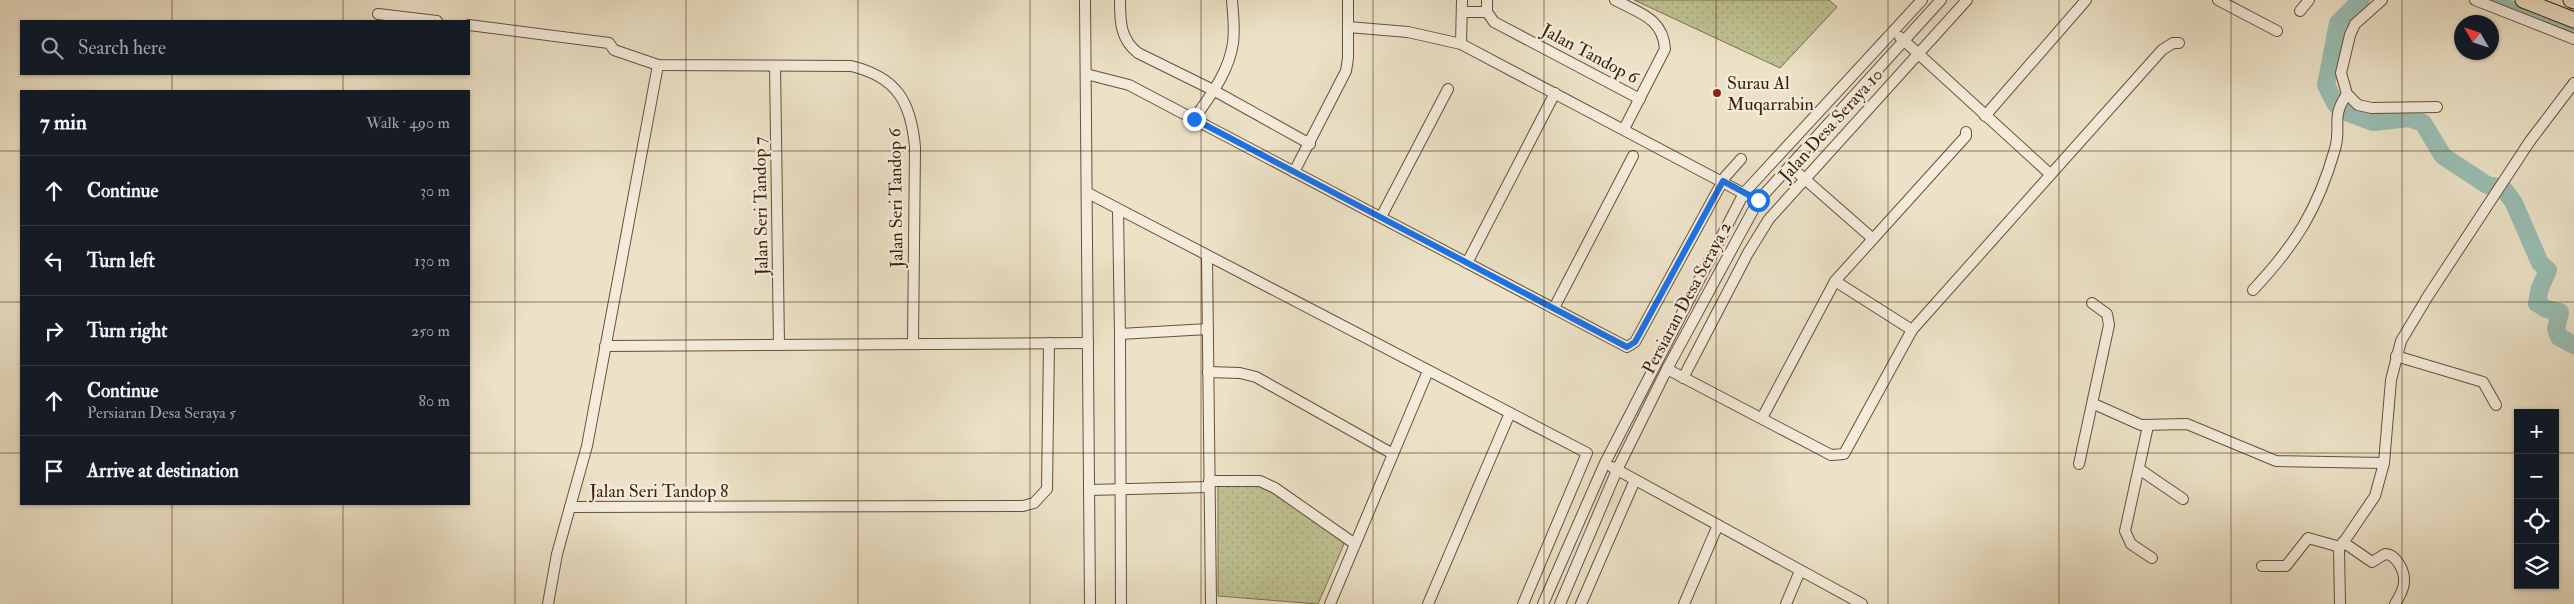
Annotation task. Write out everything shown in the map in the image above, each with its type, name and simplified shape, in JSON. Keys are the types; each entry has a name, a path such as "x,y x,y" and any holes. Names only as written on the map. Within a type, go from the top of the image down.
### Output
{"main road":[{"path":"2523,0 2574,20"}],"street":[{"path":"1085,0 1090,604"},
{"path":"1120,0 1120,26 1129,46 1138,53 1213,90 1310,144"},
{"path":"1194,119 1227,66 1234,42 1232,0"},
{"path":"1294,172 1346,72 1348,58 1348,0"},
{"path":"1461,44 1462,0"},
{"path":"1462,12 1487,12 1487,0"},
{"path":"1615,0 1656,22 1665,37 1665,48 1624,130"},
{"name":"Persiaran Desa Seraya 2","path":"1543,604 1605,463 1744,193 1922,0"},
{"name":"Persiaran Desa Seraya 2","path":"1560,604 1617,470 1666,369 1758,200 1791,167 1941,0"},
{"name":"Jalan Desa Seraya 10","path":"1683,378 1757,236 1804,178 1967,0"},
{"path":"1985,116 2086,0"},
{"path":"2218,0 2277,31"},
{"path":"2300,11 2309,0"},
{"path":"2382,0 2355,24 2350,35 2341,73 2346,96 2358,105 2372,108 2437,108"},
{"path":"2475,0 2574,39"},
{"name":"Jalan Tandop 6","path":"1487,12 1494,22 1640,99"},
{"path":"378,14 429,20"},
{"name":"Jalan Seri Tandop 6","path":"470,25 609,44 614,50 658,65 851,66 865,69 897,89 903,97 913,125 913,344"},
{"path":"1348,27 1408,32 1461,44 1758,200"},
{"path":"1894,32 2050,174"},
{"path":"1666,369 1832,455 1844,454 1912,330 2162,50 2173,43 2179,43"},
{"name":"Jalan Seri Tandop 8","path":"658,65 586,446 570,507 1023,506 1034,503 1047,489 1049,343"},
{"name":"Jalan Seri Tandop 7","path":"775,66 779,345"},
{"path":"1086,74 1129,85 1627,347 1632,346 1723,181 1741,159"},
{"path":"2340,604 2341,544 2375,496 2384,463 2391,380 2401,341 2428,296 2530,141 2574,83"},
{"path":"1381,217 1448,89"},
{"path":"1467,263 1555,93"},
{"path":"2253,290 2288,250 2314,209 2324,185 2337,143 2336,113 2346,96"},
{"path":"1762,418 1835,281 1966,136 1966,132"},
{"path":"1554,308 1633,156"},
{"path":"1791,167 1872,238"},
{"path":"1088,193 1587,453 1523,604"},
{"path":"1118,210 1121,604"},
{"path":"1207,256 1211,604"},
{"path":"1835,281 1912,330"},
{"path":"2079,464 2094,404 2110,319 2102,309 2092,303"},
{"path":"1120,334 1208,329"},
{"path":"605,346 1088,342"},
{"path":"2396,356 2483,382 2496,405"},
{"path":"1330,604 1428,371"},
{"path":"1208,372 1240,373 1256,378 1393,454"},
{"path":"2094,404 2133,422 2148,426 2171,423 2187,424 2266,457 2287,463 2338,460 2384,463"},
{"path":"1428,604 1510,413"},
{"path":"2148,426 2125,531 2132,544 2152,558"},
{"path":"1605,463 1862,604"},
{"path":"2139,469 2183,499"},
{"path":"1581,604 1634,480"},
{"path":"1089,490 1260,481 1355,544"},
{"path":"548,604 557,554 570,507"},
{"path":"1684,604 1718,525"},
{"path":"2262,566 2286,566 2308,538 2341,544 2372,562 2385,554 2396,559 2405,581 2395,604"},
{"path":"1786,604 1800,570"}],"green space":[{"path":"1634,0 1829,0 1837,7 1780,68"},
{"path":"1259,485 1347,537 1318,604 1218,596 1218,486"}],"waterway":[{"path":"2361,0 2338,23 2326,85 2335,103 2341,110 2373,122 2409,118 2423,123 2443,156 2487,185 2503,188 2514,203 2540,263 2548,270 2540,288 2537,303 2546,309 2560,312 2556,329 2559,337 2574,345"},
{"path":"2496,0 2574,29"}],"place":[{"name":"Surau Al Muqarrabin","path":"1717,93"}],"route":[{"path":"1194,119 1627,347 1632,346 1635,342 1723,181 1758,200"}]}
